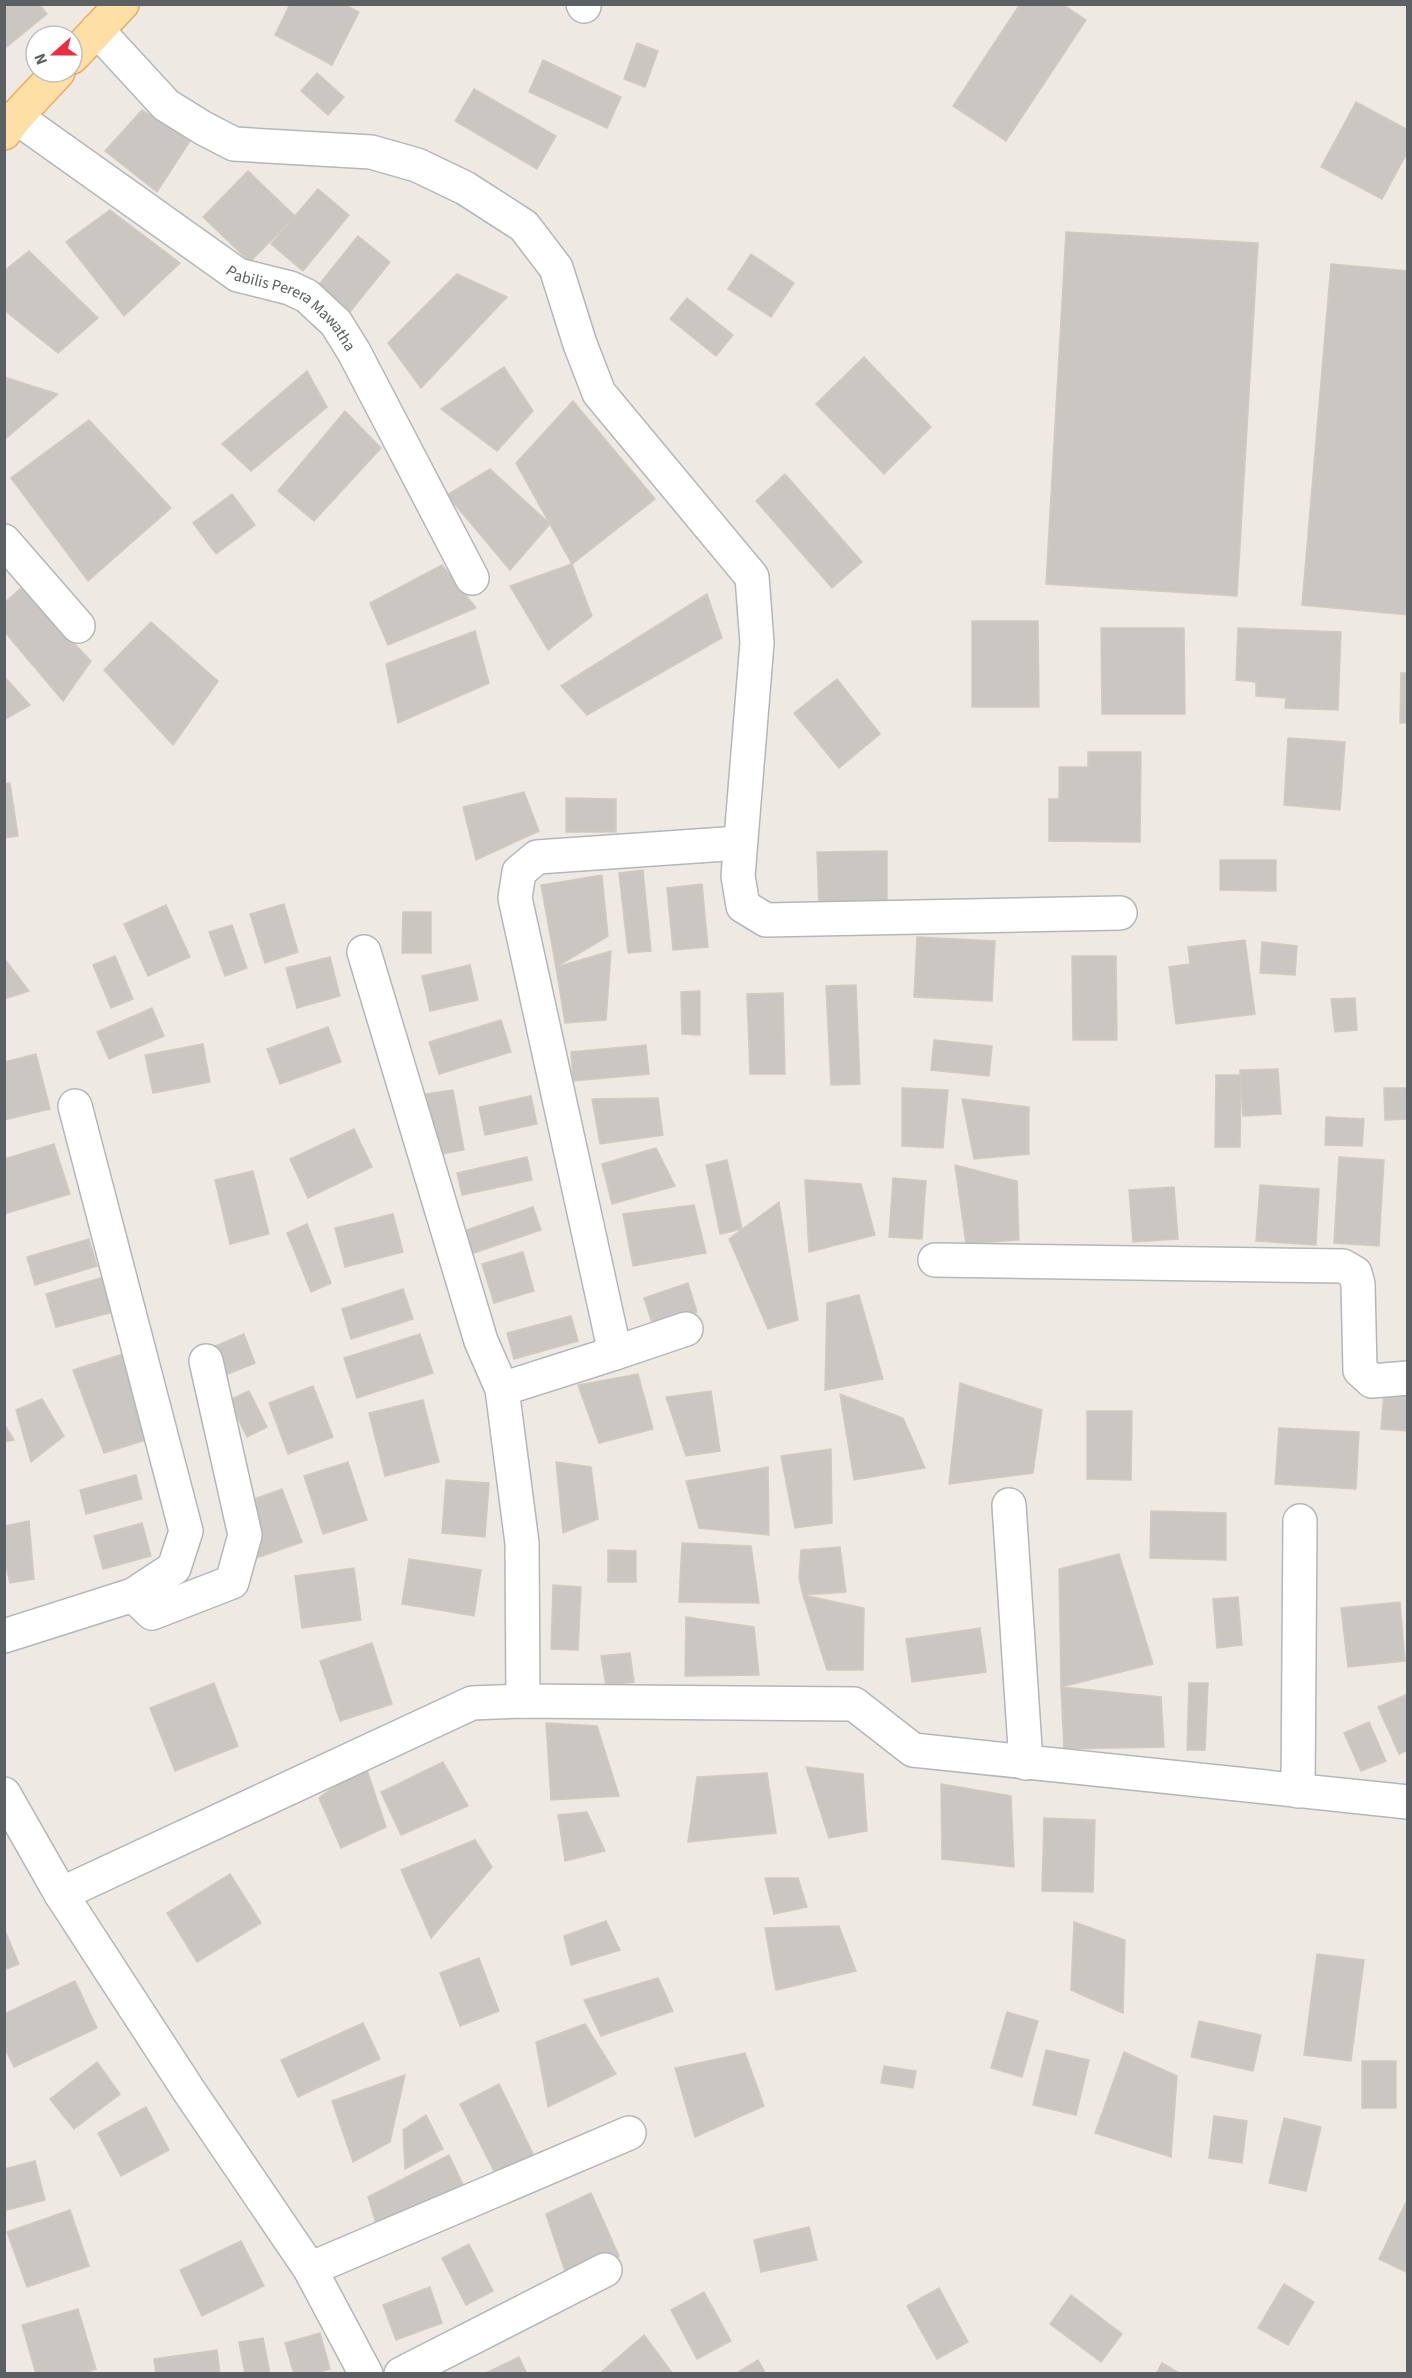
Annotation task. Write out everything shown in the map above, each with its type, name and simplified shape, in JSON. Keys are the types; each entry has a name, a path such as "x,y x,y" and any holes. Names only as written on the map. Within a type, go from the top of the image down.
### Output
{"main road":[{"path":"84,44 122,4"},
{"path":"10,125 47,84"}],"street":[{"path":"97,30 166,105 234,144 371,152 417,165 465,188 524,226 556,268 598,393 752,577 757,643 738,876 743,906 766,920 1120,913"},
{"name":"Pabilis Perera Mawatha","path":"10,125 238,275 290,288 307,296 336,323 354,352 472,578"},
{"path":"4,541 78,626"},
{"path":"615,1353 515,898 519,872 537,857 740,843"},
{"path":"364,952 481,1341 502,1389 522,1543 523,1701"},
{"path":"4,1636 134,1595 174,1568 186,1531 75,1106"},
{"path":"935,1260 1343,1266 1355,1274 1358,1284 1360,1370 1372,1380 1407,1378"},
{"path":"502,1389 686,1329"},
{"path":"134,1595 152,1613 232,1582 245,1534 206,1361"},
{"path":"1009,1505 1026,1763"},
{"path":"1298,1791 1300,1521"},
{"path":"61,1894 472,1703 523,1701 854,1704 913,1750 1407,1802"},
{"path":"4,1794 61,1894 189,2091 310,2269 366,2373"},
{"path":"310,2269 629,2133"},
{"path":"401,2373 605,2270"}],"building":[{"path":"4,4 39,4 47,14 35,24 24,24 24,33 4,49"},
{"path":"290,4 344,4 359,12 332,65 275,35"},
{"path":"1020,4 1062,4 1086,20 1006,141 953,106"},
{"path":"637,43 658,51 645,87 624,79"},
{"path":"543,60 621,97 607,128 529,92"},
{"path":"317,73 344,97 328,115 301,91"},
{"path":"474,89 556,136 537,169 455,121"},
{"path":"1356,102 1408,130 1408,151 1382,199 1321,167"},
{"path":"142,110 190,141 157,192 105,151"},
{"path":"248,171 295,216 250,262 203,217"},
{"path":"318,189 349,215 303,271 271,244"},
{"path":"110,210 180,263 124,316 66,242"},
{"path":"1066,232 1258,243 1237,596 1046,584"},
{"path":"358,236 390,262 330,337 298,311"},
{"path":"29,251 98,318 58,353 4,310 4,271"},
{"path":"751,254 794,283 771,317 728,289"},
{"path":"1331,264 1408,271 1408,615 1302,605"},
{"path":"457,274 507,297 421,388 388,343"},
{"path":"687,298 733,335 716,356 670,319"},
{"path":"864,357 931,427 884,474 816,404"},
{"path":"504,367 533,411 497,451 441,409"},
{"path":"307,371 327,407 251,471 222,444"},
{"path":"4,377 58,394 4,440"},
{"path":"573,401 655,499 572,564 516,463"},
{"path":"345,411 381,448 314,521 278,491"},
{"path":"89,420 171,508 88,581 11,478"},
{"path":"490,469 550,524 510,570 447,495"},
{"path":"785,474 862,562 832,588 756,501"},
{"path":"232,494 255,525 216,554 193,523"},
{"path":"572,564 592,616 548,650 510,586"},
{"path":"442,565 476,608 388,645 370,603"},
{"path":"21,588 91,661 63,701 4,631 4,603"},
{"path":"707,594 722,638 587,715 561,686"},
{"path":"972,621 1038,621 1039,707 972,707"},
{"path":"151,622 218,681 173,745 104,670"},
{"path":"1101,628 1184,628 1185,714 1102,714"},
{"path":"1238,628 1341,632 1338,710 1285,708 1286,698 1256,696 1256,682 1236,680"},
{"path":"475,631 489,683 398,723 386,664"},
{"path":"1401,673 1408,673 1408,723 1400,723"},
{"path":"4,676 30,705 4,720"},
{"path":"837,679 880,734 839,768 794,713"},
{"path":"1288,738 1345,742 1340,810 1284,805"},
{"path":"1088,752 1141,752 1140,842 1049,841 1049,799 1059,799 1059,767 1088,767"},
{"path":"10,783 18,836 4,838 4,784"},
{"path":"524,792 539,831 476,860 463,807"},
{"path":"566,798 616,799 616,832 566,832"},
{"path":"887,851 887,905 819,906 817,852"},
{"path":"1220,860 1276,860 1276,891 1220,890"},
{"path":"643,870 651,951 628,953 619,873"},
{"path":"602,875 608,936 556,967 541,885"},
{"path":"702,884 708,947 673,950 667,888"},
{"path":"284,904 298,952 265,963 250,914"},
{"path":"166,905 190,957 148,976 124,924"},
{"path":"403,912 431,912 431,953 402,953"},
{"path":"232,925 247,968 225,976 209,932"},
{"path":"917,937 995,941 992,1001 914,997"},
{"path":"1245,940 1255,1014 1176,1024 1169,967 1190,964 1188,947"},
{"path":"1262,942 1297,946 1295,975 1260,973"},
{"path":"611,951 606,1020 565,1023 556,967"},
{"path":"115,956 133,999 111,1008 93,965"},
{"path":"1072,956 1116,956 1117,1040 1073,1040"},
{"path":"330,957 340,996 297,1008 286,968"},
{"path":"4,958 29,991 4,999"},
{"path":"470,965 478,1000 430,1011 422,976"},
{"path":"856,985 860,1084 831,1085 826,986"},
{"path":"700,991 700,1035 682,1034 681,992"},
{"path":"783,993 785,1074 750,1074 747,994"},
{"path":"1355,998 1357,1030 1335,1032 1331,999"},
{"path":"152,1008 164,1036 109,1059 97,1032"},
{"path":"501,1020 511,1052 439,1074 429,1042"},
{"path":"328,1027 341,1062 280,1084 267,1049"},
{"path":"934,1040 992,1046 989,1076 931,1070"},
{"path":"203,1044 210,1082 153,1093 145,1055"},
{"path":"646,1045 649,1074 573,1081 571,1052"},
{"path":"36,1054 50,1109 4,1120 4,1062"},
{"path":"1278,1069 1281,1114 1243,1116 1240,1070"},
{"path":"1216,1075 1241,1075 1240,1147 1215,1147"},
{"path":"902,1088 948,1090 943,1148 902,1146"},
{"path":"1384,1088 1408,1088 1408,1119 1385,1120"},
{"path":"453,1090 464,1150 437,1155 426,1094"},
{"path":"531,1096 537,1124 485,1135 479,1107"},
{"path":"658,1098 663,1135 600,1144 592,1099"},
{"path":"962,1099 1029,1107 1029,1154 974,1159"},
{"path":"1326,1117 1364,1119 1362,1146 1325,1145"},
{"path":"354,1129 372,1167 308,1198 290,1159"},
{"path":"54,1144 70,1194 4,1214 4,1159"},
{"path":"656,1148 675,1186 612,1204 602,1164"},
{"path":"527,1157 532,1180 462,1195 457,1173"},
{"path":"1339,1157 1384,1160 1379,1246 1334,1243"},
{"path":"727,1160 742,1229 720,1234 706,1165"},
{"path":"955,1165 1017,1181 1019,1240 966,1244"},
{"path":"253,1171 269,1234 230,1244 215,1180"},
{"path":"893,1178 926,1181 922,1239 889,1237"},
{"path":"805,1180 861,1184 875,1235 809,1252"},
{"path":"1260,1185 1319,1189 1316,1245 1256,1241"},
{"path":"1174,1187 1178,1239 1133,1242 1129,1190"},
{"path":"779,1202 798,1320 768,1329 729,1239"},
{"path":"694,1205 706,1253 633,1266 623,1214"},
{"path":"533,1207 541,1230 465,1256 458,1233"},
{"path":"393,1214 403,1252 345,1267 335,1228"},
{"path":"307,1224 331,1283 311,1292 287,1233"},
{"path":"89,1239 97,1266 35,1285 27,1257"},
{"path":"523,1252 534,1291 494,1303 482,1264"},
{"path":"107,1276 117,1311 56,1327 46,1294"},
{"path":"688,1283 697,1312 653,1326 644,1298"},
{"path":"403,1289 413,1319 351,1339 342,1309"},
{"path":"859,1295 883,1379 825,1390 827,1303"},
{"path":"571,1316 578,1341 514,1359 507,1333"},
{"path":"244,1334 255,1363 218,1378 206,1350"},
{"path":"420,1334 433,1373 357,1398 344,1358"},
{"path":"126,1353 146,1440 104,1453 73,1370"},
{"path":"638,1374 653,1429 599,1443 578,1385"},
{"path":"1385,1378 1408,1380 1408,1431 1381,1429"},
{"path":"960,1383 1042,1410 1033,1473 949,1484"},
{"path":"313,1386 333,1437 288,1454 269,1403"},
{"path":"249,1391 267,1427 247,1437 229,1400"},
{"path":"711,1391 720,1451 686,1456 666,1397"},
{"path":"840,1394 903,1418 925,1468 854,1480"},
{"path":"42,1399 64,1436 31,1462 16,1410"},
{"path":"423,1400 439,1462 385,1476 369,1413"},
{"path":"1087,1411 1132,1411 1131,1480 1087,1479"},
{"path":"4,1424 14,1440 4,1442"},
{"path":"1279,1428 1359,1432 1356,1489 1275,1484"},
{"path":"831,1449 832,1523 795,1528 781,1456"},
{"path":"348,1462 367,1520 323,1534 304,1476"},
{"path":"556,1462 591,1467 598,1519 563,1533"},
{"path":"768,1467 769,1535 699,1528 686,1481"},
{"path":"136,1475 142,1499 86,1514 80,1490"},
{"path":"446,1480 489,1483 485,1537 442,1533"},
{"path":"282,1489 302,1542 251,1560 232,1507"},
{"path":"1151,1511 1226,1513 1226,1560 1150,1558"},
{"path":"29,1521 34,1579 10,1583 4,1558 4,1526"},
{"path":"142,1523 151,1556 103,1569 94,1536"},
{"path":"682,1543 751,1546 759,1603 679,1602"},
{"path":"840,1547 846,1592 803,1595 799,1578 801,1550"},
{"path":"608,1550 636,1551 636,1582 608,1582"},
{"path":"1119,1554 1153,1664 1061,1687 1059,1569"},
{"path":"409,1559 481,1570 474,1616 402,1604"},
{"path":"354,1568 361,1620 302,1628 295,1576"},
{"path":"553,1585 581,1587 578,1650 551,1649"},
{"path":"803,1595 864,1608 863,1670 827,1670"},
{"path":"1238,1597 1242,1645 1217,1648 1213,1599"},
{"path":"1400,1602 1405,1661 1348,1667 1341,1608"},
{"path":"686,1617 754,1627 759,1675 685,1676"},
{"path":"980,1628 986,1672 912,1682 906,1639"},
{"path":"372,1643 392,1704 340,1721 320,1661"},
{"path":"630,1653 634,1682 606,1686 601,1656"},
{"path":"214,1683 238,1746 175,1771 150,1708"},
{"path":"1189,1683 1208,1683 1205,1750 1187,1750"},
{"path":"1061,1687 1161,1697 1164,1747 1064,1749"},
{"path":"1408,1694 1408,1750 1399,1754 1378,1707"},
{"path":"1369,1722 1386,1761 1361,1771 1344,1733"},
{"path":"546,1723 597,1726 619,1796 551,1800"},
{"path":"443,1762 468,1806 401,1835 381,1792"},
{"path":"365,1764 386,1827 341,1848 319,1798"},
{"path":"806,1767 863,1774 867,1831 829,1838"},
{"path":"767,1773 776,1833 688,1842 697,1777"},
{"path":"941,1784 1011,1796 1014,1867 942,1859"},
{"path":"587,1812 605,1851 565,1861 558,1815"},
{"path":"1044,1818 1095,1820 1093,1892 1042,1891"},
{"path":"475,1840 492,1867 431,1938 401,1870"},
{"path":"230,1874 261,1923 197,1962 167,1913"},
{"path":"765,1878 798,1878 807,1907 774,1914"},
{"path":"606,1921 620,1950 571,1965 564,1936"},
{"path":"1074,1922 1125,1940 1123,2013 1071,1990"},
{"path":"839,1926 856,1971 776,1990 765,1928"},
{"path":"4,1928 19,1964 4,1970"},
{"path":"1317,1954 1364,1960 1351,2061 1304,2055"},
{"path":"479,1958 499,2011 460,2026 440,1973"},
{"path":"658,1978 673,2011 601,2036 584,2000"},
{"path":"75,1981 97,2028 14,2067 4,2046 4,2014"},
{"path":"1007,2012 1038,2021 1022,2077 991,2068"},
{"path":"1199,2021 1261,2035 1253,2071 1191,2057"},
{"path":"363,2023 380,2059 298,2097 281,2060"},
{"path":"585,2024 616,2074 548,2107 536,2042"},
{"path":"1046,2050 1089,2060 1076,2115 1033,2105"},
{"path":"1124,2052 1177,2076 1171,2157 1095,2133"},
{"path":"745,2053 764,2106 695,2137 675,2068"},
{"path":"1362,2061 1396,2061 1396,2108 1362,2108"},
{"path":"97,2062 120,2094 74,2129 50,2099"},
{"path":"884,2066 916,2071 913,2088 881,2083"},
{"path":"405,2075 390,2142 353,2162 332,2101"},
{"path":"499,2084 537,2162 499,2181 460,2104"},
{"path":"146,2107 169,2150 121,2176 98,2133"},
{"path":"426,2115 443,2149 405,2169 403,2130"},
{"path":"1214,2116 1247,2121 1242,2163 1209,2158"},
{"path":"1284,2118 1321,2127 1306,2191 1269,2183"},
{"path":"449,2155 463,2185 377,2227 368,2197"},
{"path":"35,2161 45,2200 7,2210 4,2198 4,2169"},
{"path":"591,2193 619,2256 566,2274 546,2214"},
{"path":"1408,2200 1408,2273 1379,2259"},
{"path":"70,2210 89,2266 27,2287 7,2232"},
{"path":"809,2227 817,2260 761,2272 754,2240"},
{"path":"241,2241 264,2286 202,2316 180,2270"},
{"path":"469,2244 493,2291 466,2305 442,2258"},
{"path":"1284,2284 1314,2302 1288,2345 1258,2328"},
{"path":"430,2287 442,2323 396,2340 383,2305"},
{"path":"939,2288 968,2342 937,2359 907,2306"},
{"path":"704,2292 731,2341 697,2359 671,2310"},
{"path":"1071,2295 1122,2334 1101,2362 1050,2324"},
{"path":"78,2309 96,2369 81,2374 36,2374 22,2325"},
{"path":"320,2333 330,2369 313,2374 294,2374 285,2343"},
{"path":"644,2335 673,2374 599,2374"},
{"path":"263,2338 270,2374 245,2374 239,2342"},
{"path":"217,2350 220,2374 156,2374 154,2359"},
{"path":"519,2357 527,2374 486,2373"},
{"path":"758,2360 766,2374 735,2374"},
{"path":"1162,2363 1181,2374 1156,2374"}]}
